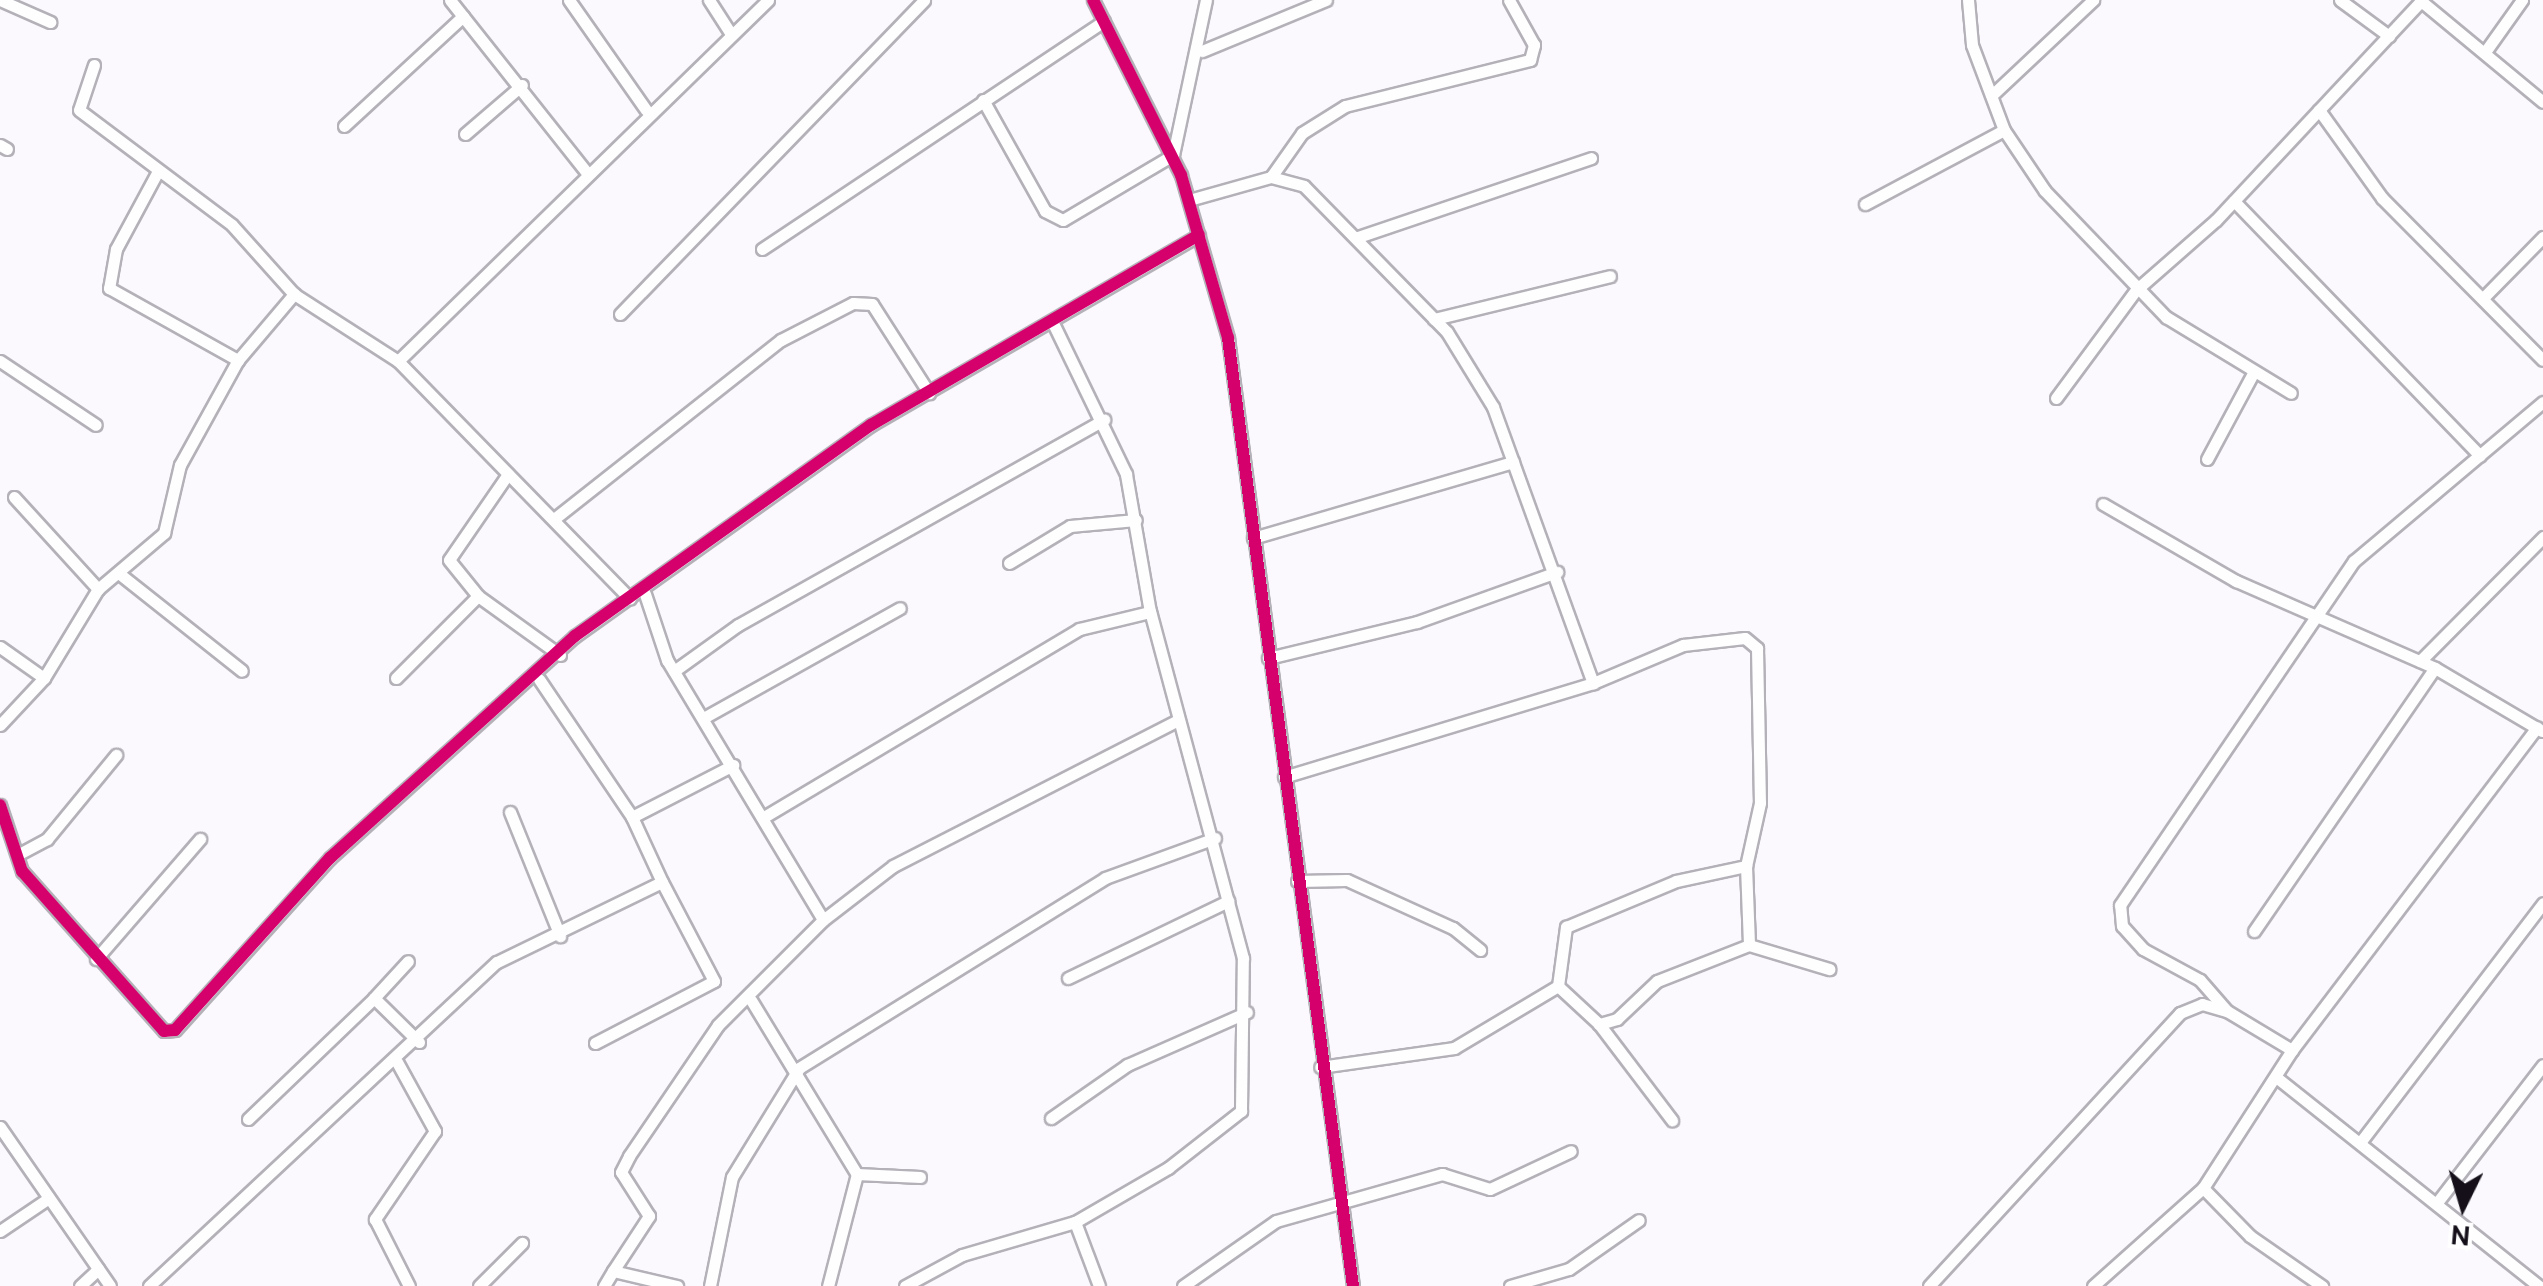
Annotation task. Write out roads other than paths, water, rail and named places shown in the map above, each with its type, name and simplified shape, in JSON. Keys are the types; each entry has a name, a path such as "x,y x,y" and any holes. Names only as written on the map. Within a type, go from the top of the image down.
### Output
{"street":[{"path":"0,0 50,22"},
{"path":"450,0 522,85 588,174"},
{"path":"570,0 646,110"},
{"path":"709,0 731,34"},
{"path":"398,362 588,174 646,110 768,0"},
{"path":"620,314 924,0"},
{"path":"1093,0 1173,156 1228,338 1320,1067 1353,1286"},
{"path":"983,100 1054,220 1173,156 1202,51 1206,0"},
{"path":"1202,51 1326,0"},
{"path":"1189,200 1270,176 1302,133 1345,106 1530,60 1534,45 1508,0"},
{"path":"1968,0 1972,45 2004,130 2045,191 2136,290 2252,375 2291,393"},
{"path":"1992,95 2093,0"},
{"path":"2340,0 2389,36"},
{"path":"2056,398 2136,290 2234,201 2422,0 2543,102"},
{"path":"2484,52 2522,0"},
{"path":"344,126 463,16"},
{"path":"762,249 1104,21"},
{"path":"94,66 76,106 232,225 294,294 398,362 630,599"},
{"path":"466,134 522,85"},
{"path":"2319,110 2382,198 2543,360"},
{"path":"1865,204 2004,130"},
{"path":"1358,237 1591,158"},
{"path":"158,171 116,249 109,288 238,360"},
{"path":"1270,176 1315,194 1434,319 1471,365 1557,572 1593,682"},
{"path":"2234,201 2480,456"},
{"path":"0,805 22,871 96,959 164,1031 175,1030 330,858 630,599 645,594 758,502 929,393 1199,235"},
{"path":"2483,298 2543,237"},
{"path":"1434,319 1610,276"},
{"path":"0,726 44,678 98,589 121,575 164,532 167,495 238,360 294,294"},
{"path":"554,519 781,340 853,303 872,304 929,393"},
{"path":"905,1286 962,1255 1075,1222 1168,1168 1241,1110 1247,1012 1214,838 1150,612 1136,520 1104,420 1053,323"},
{"path":"0,361 96,425"},
{"path":"2207,459 2252,375"},
{"path":"2292,1050 2227,1010 2200,980 2143,949 2122,926 2120,905 2354,561 2543,402"},
{"path":"674,670 738,624 1104,420"},
{"path":"1252,538 1513,462"},
{"path":"508,474 450,560 478,596 560,656"},
{"path":"14,497 98,589"},
{"path":"2093,1286 2203,1188 2292,1050 2540,729 2435,668 2315,615 2102,504"},
{"path":"1009,563 1070,526 1136,520"},
{"path":"2420,661 2543,536"},
{"path":"1268,658 1417,622 1557,572"},
{"path":"121,575 242,671"},
{"path":"645,594 674,670 823,920"},
{"path":"396,678 478,596"},
{"path":"705,717 900,608"},
{"path":"764,817 1078,629 1150,612"},
{"path":"1284,777 1593,682 1683,645 1751,641 1760,802 1746,866 1748,945"},
{"path":"0,647 44,678"},
{"path":"2254,931 2435,668"},
{"path":"538,678 632,817 714,981 595,1043"},
{"path":"604,1286 650,1216 622,1172 629,1156 718,1025 751,1000 823,920 893,866 1178,720"},
{"path":"19,854 46,839 116,755"},
{"path":"632,817 733,765"},
{"path":"510,812 560,936"},
{"path":"710,1286 732,1177 799,1068 1105,878 1214,838"},
{"path":"96,959 200,839"},
{"path":"1558,986 1566,927 1676,881 1746,866"},
{"path":"1297,881 1347,880 1453,928 1480,950"},
{"path":"149,1286 419,1042 497,962 560,936 662,882"},
{"path":"1068,978 1228,902"},
{"path":"2362,1140 2543,903"},
{"path":"1599,1024 1657,981 1748,945 1828,969"},
{"path":"248,1118 408,961"},
{"path":"1558,986 1599,1024 1672,1120"},
{"path":"1320,1067 1454,1048 1558,986"},
{"path":"374,998 419,1042"},
{"path":"751,1000 799,1068 857,1174 828,1286"},
{"path":"1930,1286 2180,1013 2202,1004 2227,1010"},
{"path":"1051,1118 1127,1066 1247,1012"},
{"path":"397,1062 435,1130 375,1219 403,1262 400,1283"},
{"path":"2439,1200 2543,1065"},
{"path":"2276,1077 2439,1200 2539,1286"},
{"path":"0,1127 110,1286"},
{"path":"1183,1286 1276,1222 1442,1174 1490,1189 1571,1151"},
{"path":"857,1174 920,1177"},
{"path":"2203,1188 2250,1236 2322,1286"},
{"path":"0,1232 50,1198"},
{"path":"1510,1286 1569,1269 1640,1220"},
{"path":"1075,1222 1099,1286"},
{"path":"480,1286 522,1243"},
{"path":"80,1286 98,1268"},
{"path":"613,1271 678,1286"}]}
